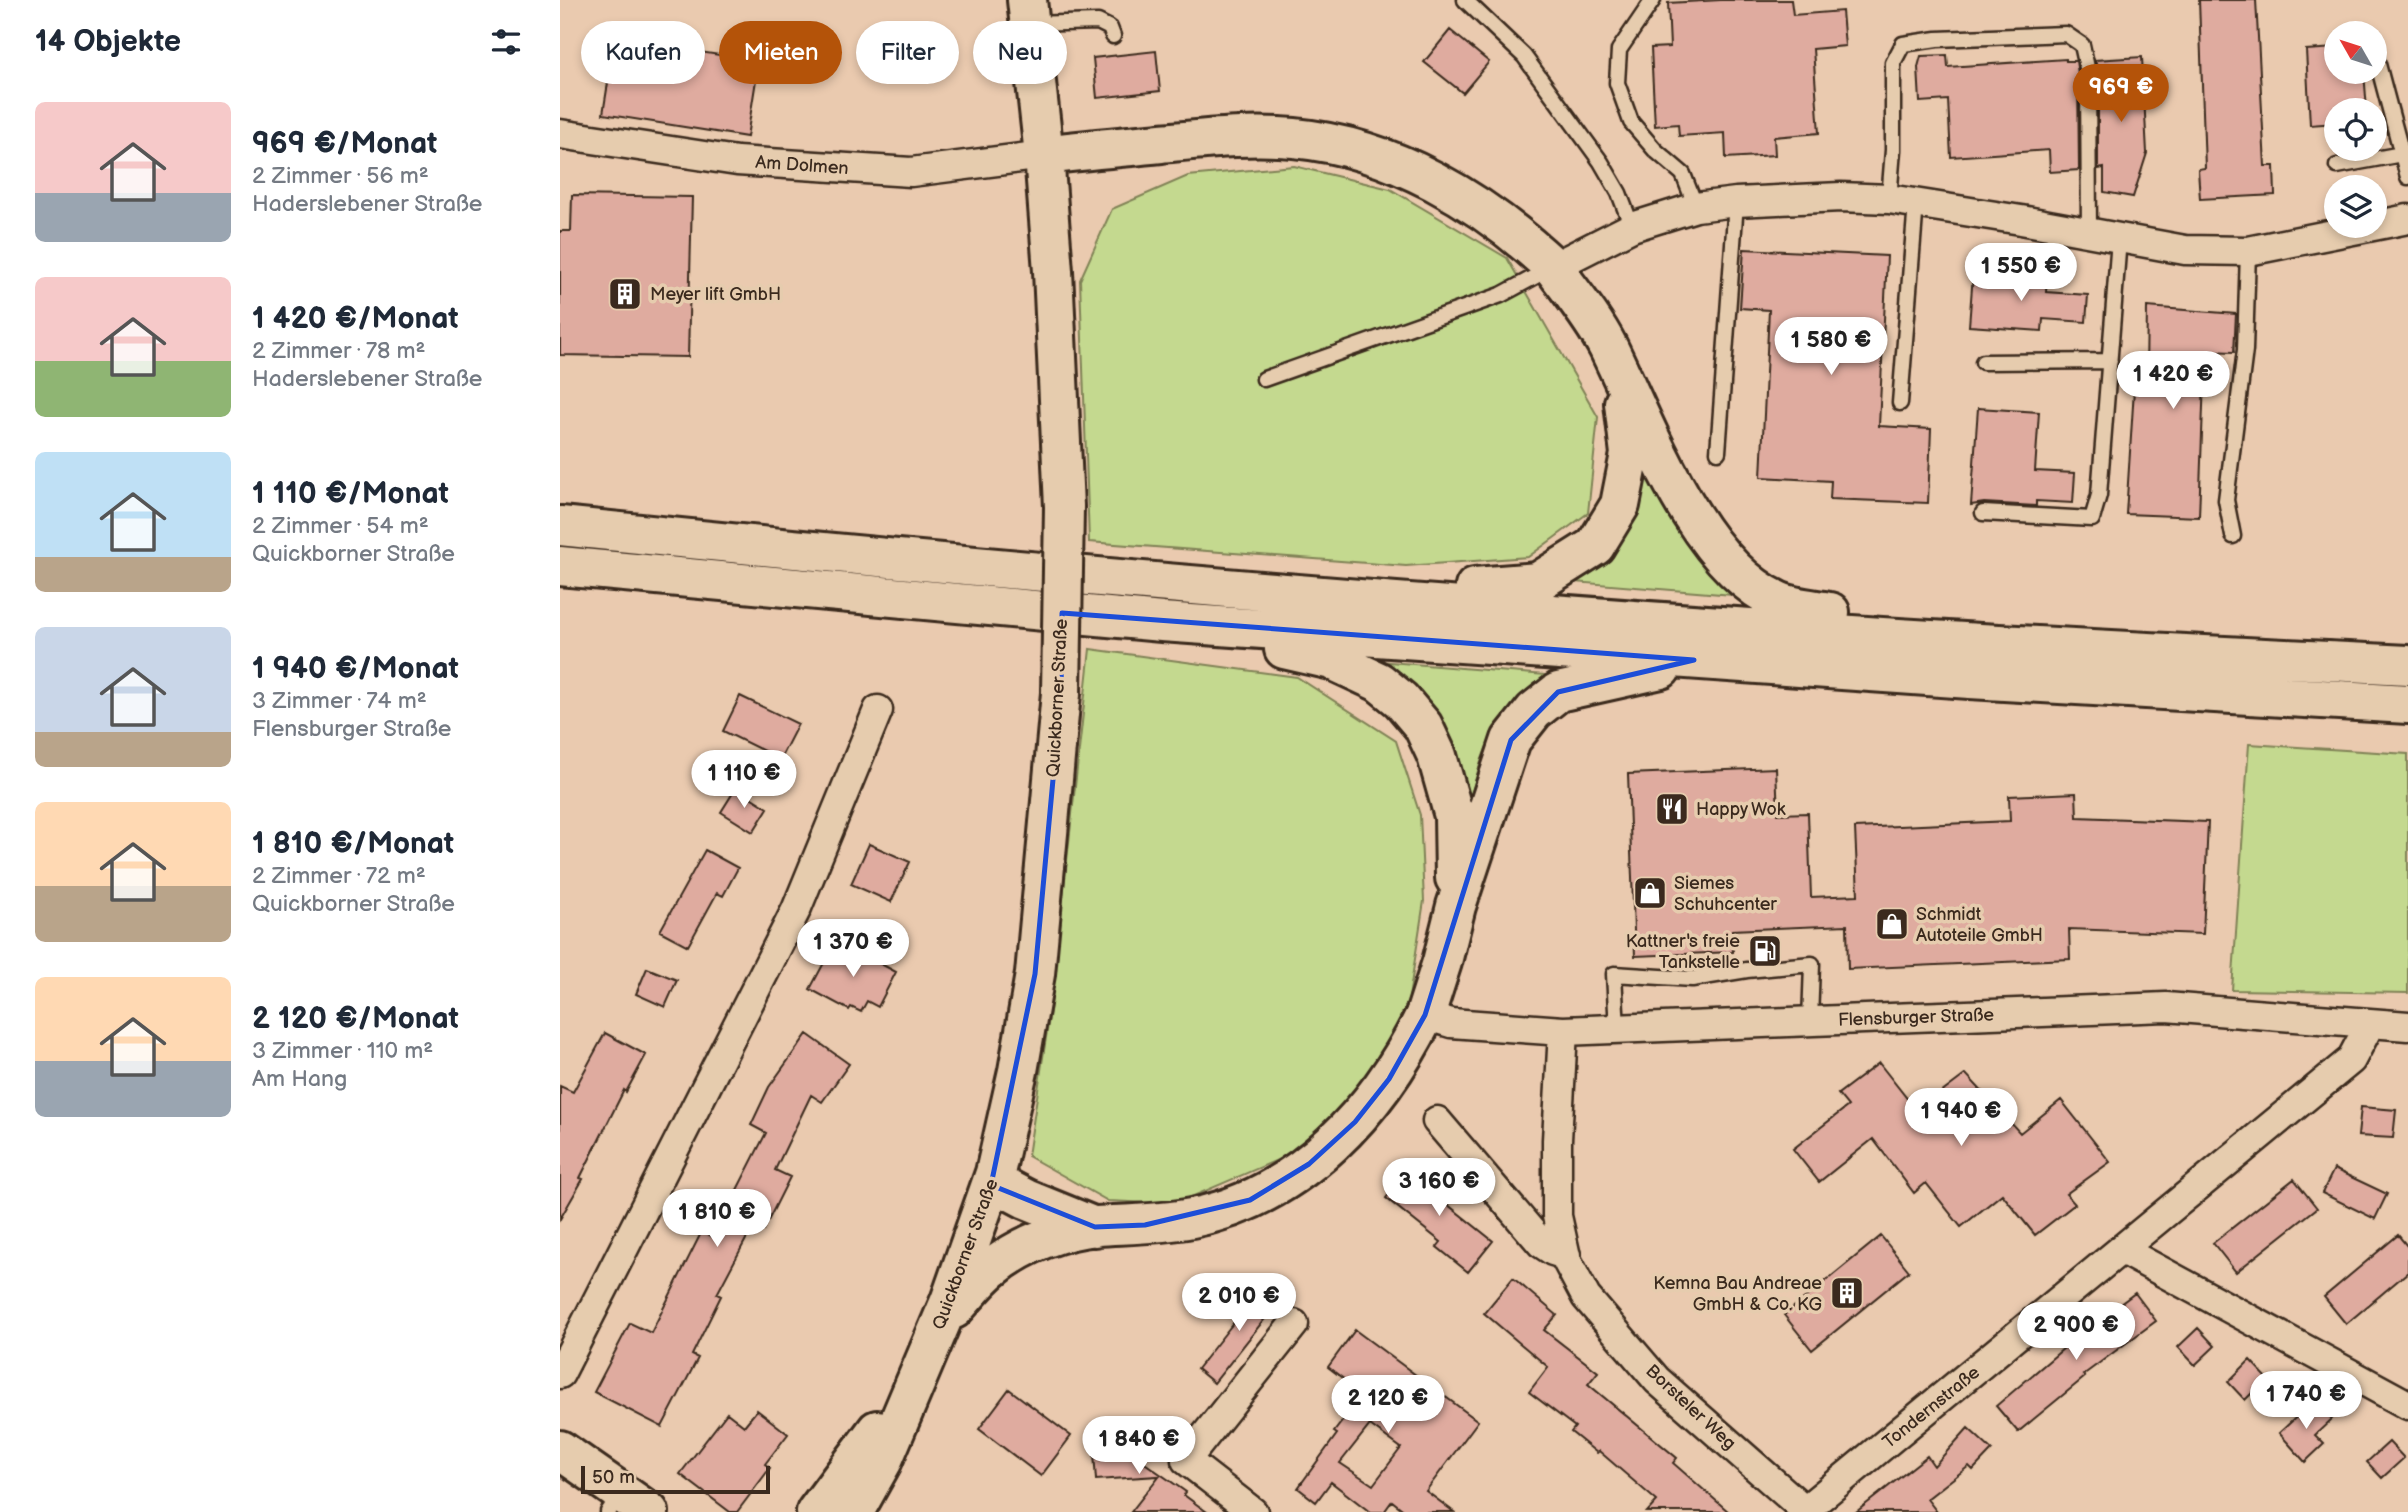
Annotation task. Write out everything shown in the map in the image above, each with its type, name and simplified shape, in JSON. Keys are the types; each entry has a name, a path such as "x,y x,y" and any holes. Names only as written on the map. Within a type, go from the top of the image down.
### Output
{"main road":[{"name":"Quickborner Straße","path":"854,1512 882,1462 941,1324 991,1185 1018,1071 1035,974 1061,693 1064,507 1053,271 1029,12"},
{"path":"1044,155 1245,136 1297,138 1351,148 1399,164 1451,190 1501,223 1553,267 1584,308 1607,345 1691,514 1725,561 1779,602 1980,643"},
{"path":"1340,597 1538,582 1595,546 1620,505 1630,454 1621,376"},
{"path":"560,526 1340,597 1980,643 2408,665"},
{"path":"560,566 1162,622 1984,680 2408,704"},
{"path":"1162,622 1332,660 1379,682 1401,700 1423,726 1437,756 1454,816 1456,906"},
{"path":"941,1324 994,1267 1047,1237 1095,1227 1145,1225 1195,1217 1250,1199 1309,1164 1356,1122 1389,1079 1425,1016 1456,906 1511,740 1534,711 1558,692 1646,674 1693,660"},
{"path":"991,1185 1007,1189 1095,1227"},
{"path":"978,1222 1047,1237"},
{"name":"Quickborner Straße","path":"816,1512 916,1378"},
{"path":"560,1450 626,1505"}],"street":[{"name":"Am Dolmen","path":"560,134 737,161 911,172 1044,155"},
{"path":"1553,267 1632,227 1696,207 1737,202 1841,197 1903,201 2185,250 2248,251 2408,219"},
{"path":"560,1374 796,910 877,710"},
{"name":"Flensburger Straße","path":"1425,1016 1451,1023 1563,1031 2166,1007 2408,1026"},
{"name":"Tondernstraße","path":"1806,1511 2351,1059 2370,1024"},
{"name":"Borsteler Weg","path":"1563,1031 1557,1140 1557,1216 1566,1255 1586,1297 1657,1380 1806,1511"},
{"path":"1437,1121 1541,1243 1566,1255"},
{"path":"2122,1250 2408,1405"},
{"path":"1253,1512 1186,1460 1294,1324"}],"lane":[{"path":"1465,0 1524,57 1601,162 1619,192 1632,227"},
{"path":"1653,0 1619,50 1617,83 1631,122 1656,150 1683,174 1696,207"},
{"path":"1029,12 1098,22 1110,27 1113,36"},
{"path":"1900,403 1903,201 1893,150 1893,63 1903,44 1937,39 2066,34 2082,45 2088,72 2089,233"},
{"path":"2383,84 2408,177"},
{"path":"2337,166 2402,153"},
{"path":"1718,452 1737,202"},
{"path":"1983,513 2092,519 2099,495 2119,239"},
{"path":"2233,537 2226,500 2245,350 2248,251"},
{"path":"1264,379 1501,295 1553,267"},
{"path":"1983,362 2110,361"},
{"path":"1617,1029 1614,974 1692,979 1747,970 1812,964 1810,1021"}],"highlighted area":[{"path":"1062,613 1694,660 1558,692 1511,740 1425,1015 1389,1079 1355,1122 1309,1164 1250,1200 1145,1225 1095,1227 991,1185 1035,974 1061,693"}],"green space":[{"path":"1294,166 1390,189 1507,258 1598,417 1588,513 1528,557 1406,566 1089,542 1080,280 1112,209 1188,176"},
{"path":"1636,448 1746,596 1561,581"},
{"path":"1090,649 1297,677 1396,741 1420,815 1424,901 1408,1004 1378,1065 1305,1148 1175,1204 1108,1201 1028,1156 1052,998"},
{"path":"1377,661 1546,675 1510,708 1492,735 1468,810"},
{"path":"2249,744 2408,754 2408,993 2232,990"}],"building":[{"path":"1791,0 1793,15 1842,11 1845,46 1813,49 1819,133 1774,137 1775,155 1726,158 1725,133 1679,136 1678,124 1655,126 1651,48 1670,47 1668,3"},
{"path":"2199,0 2256,0 2265,166 2274,166 2275,195 2200,199 2198,169 2205,168"},
{"path":"1450,30 1489,62 1463,93 1424,62"},
{"path":"2324,49 2324,84 2365,84 2366,98 2324,98 2324,124 2310,125 2306,50"},
{"path":"1156,51 1160,91 1097,98 1093,58"},
{"path":"705,53 719,55 719,84 755,84 747,137 603,114 608,84 705,84"},
{"path":"1947,55 1948,67 2066,59 2076,61 2079,170 2050,172 2049,150 1951,157 1948,100 1920,102 1918,67 1921,56"},
{"path":"2142,57 2147,153 2133,197 2104,192 2104,168 2098,169 2098,72 2095,60"},
{"name":"Meyer lift GmbH","path":"572,195 692,197 688,357 560,355 560,231 571,231"},
{"path":"1744,249 1887,256 1879,426 1931,429 1928,503 1830,499 1831,481 1761,477 1769,310 1740,308"},
{"path":"1973,274 2047,279 2046,292 2088,295 2086,322 2043,319 2042,331 1969,326"},
{"path":"2147,307 2236,314 2234,352 2205,351 2199,517 2126,514 2135,374 2146,375"},
{"path":"1978,408 2039,412 2035,471 2075,473 2073,503 2036,501 2036,506 1984,503 1971,505"},
{"path":"740,696 798,724 780,759 723,731"},
{"path":"1776,768 1778,814 1808,813 1811,897 1858,895 1855,828 2010,821 2009,796 2076,793 2077,817 2208,822 2203,934 2069,929 2070,959 1848,969 1847,925 1732,930 1733,952 1635,956 1628,774"},
{"path":"736,788 768,808 753,832 721,812"},
{"path":"869,844 910,862 891,902 851,884"},
{"path":"705,850 738,868 723,896 717,893 688,946 660,931"},
{"path":"840,942 896,972 878,1007 867,1001 861,1012 851,1007 849,1010 810,989 826,959 830,961"},
{"path":"647,968 677,980 665,1007 636,994"},
{"path":"605,1033 646,1055 626,1092 624,1090 580,1178 583,1179 560,1219 560,1086 573,1092"},
{"path":"807,1034 849,1064 822,1102 811,1095 775,1170 790,1177 763,1231 753,1226 717,1294 721,1296 692,1355 698,1358 662,1427 594,1392 630,1323 651,1333 702,1231 713,1237 766,1133 751,1125 769,1087"},
{"path":"1879,1063 1917,1111 1966,1074 2020,1133 2061,1100 2110,1162 2066,1194 2075,1204 2035,1235 2002,1194 1961,1227 1926,1183 1914,1193 1873,1139 1819,1182 1793,1149 1848,1106 1838,1094"},
{"path":"2361,1107 2396,1110 2393,1138 2358,1136"},
{"path":"1412,1165 1448,1193 1442,1200 1493,1241 1468,1272 1437,1247 1441,1242 1386,1198"},
{"path":"2334,1169 2387,1194 2375,1219 2322,1193"},
{"path":"2294,1179 2317,1208 2236,1272 2213,1243"},
{"path":"2398,1235 2408,1247 2408,1272 2346,1324 2324,1297"},
{"name":"Kemna Bau Andreae GmbH & Co. KG","path":"1881,1236 1909,1271 1812,1350 1784,1315"},
{"path":"1513,1278 1557,1315 1544,1330 1598,1372 1588,1384 1677,1458 1673,1463 1729,1512 1647,1512 1657,1501 1599,1451 1597,1453 1571,1432 1575,1427 1529,1392 1548,1367 1484,1313"},
{"path":"1264,1284 1282,1297 1214,1383 1197,1369"},
{"path":"2135,1293 2156,1321 2083,1375 2085,1377 2018,1432 1996,1406 2084,1331"},
{"path":"2198,1328 2215,1346 2195,1365 2178,1347"},
{"path":"1355,1330 1478,1421 1426,1491 1454,1512 1406,1512 1392,1501 1384,1512 1370,1512 1331,1482 1316,1502 1298,1488 1337,1434 1334,1432 1363,1394 1328,1367","holes":["1370,1425 1401,1448 1373,1485 1340,1463"]},
{"path":"2250,1360 2267,1378 2245,1400 2228,1382"},
{"path":"1009,1389 1071,1436 1041,1476 979,1429"},
{"path":"2315,1400 2332,1419 2315,1435 2324,1444 2305,1462 2279,1433"},
{"path":"757,1410 788,1434 765,1464 770,1468 737,1512 730,1512 680,1474 727,1413 744,1426"},
{"path":"1968,1428 1992,1450 1973,1470 1969,1466 1927,1499 1937,1512 1856,1512 1927,1456 1934,1466"},
{"path":"1108,1430 1143,1454 1139,1459 1186,1492 1184,1495 1207,1512 1131,1512 1159,1476 1096,1480 1093,1440 1102,1438"},
{"path":"2389,1442 2404,1458 2382,1478 2367,1462"}],"place":[{"name":"Meyer lift GmbH","path":"625,294"},
{"name":"Happy Wok","path":"1672,809"},
{"name":"Siemes Schuhcenter","path":"1650,893"},
{"name":"Schmidt Autoteile GmbH","path":"1892,924"},
{"name":"Kattner's freie Tankstelle","path":"1765,951"},
{"name":"Kemna Bau Andreae GmbH & Co. KG","path":"1847,1293"}]}
